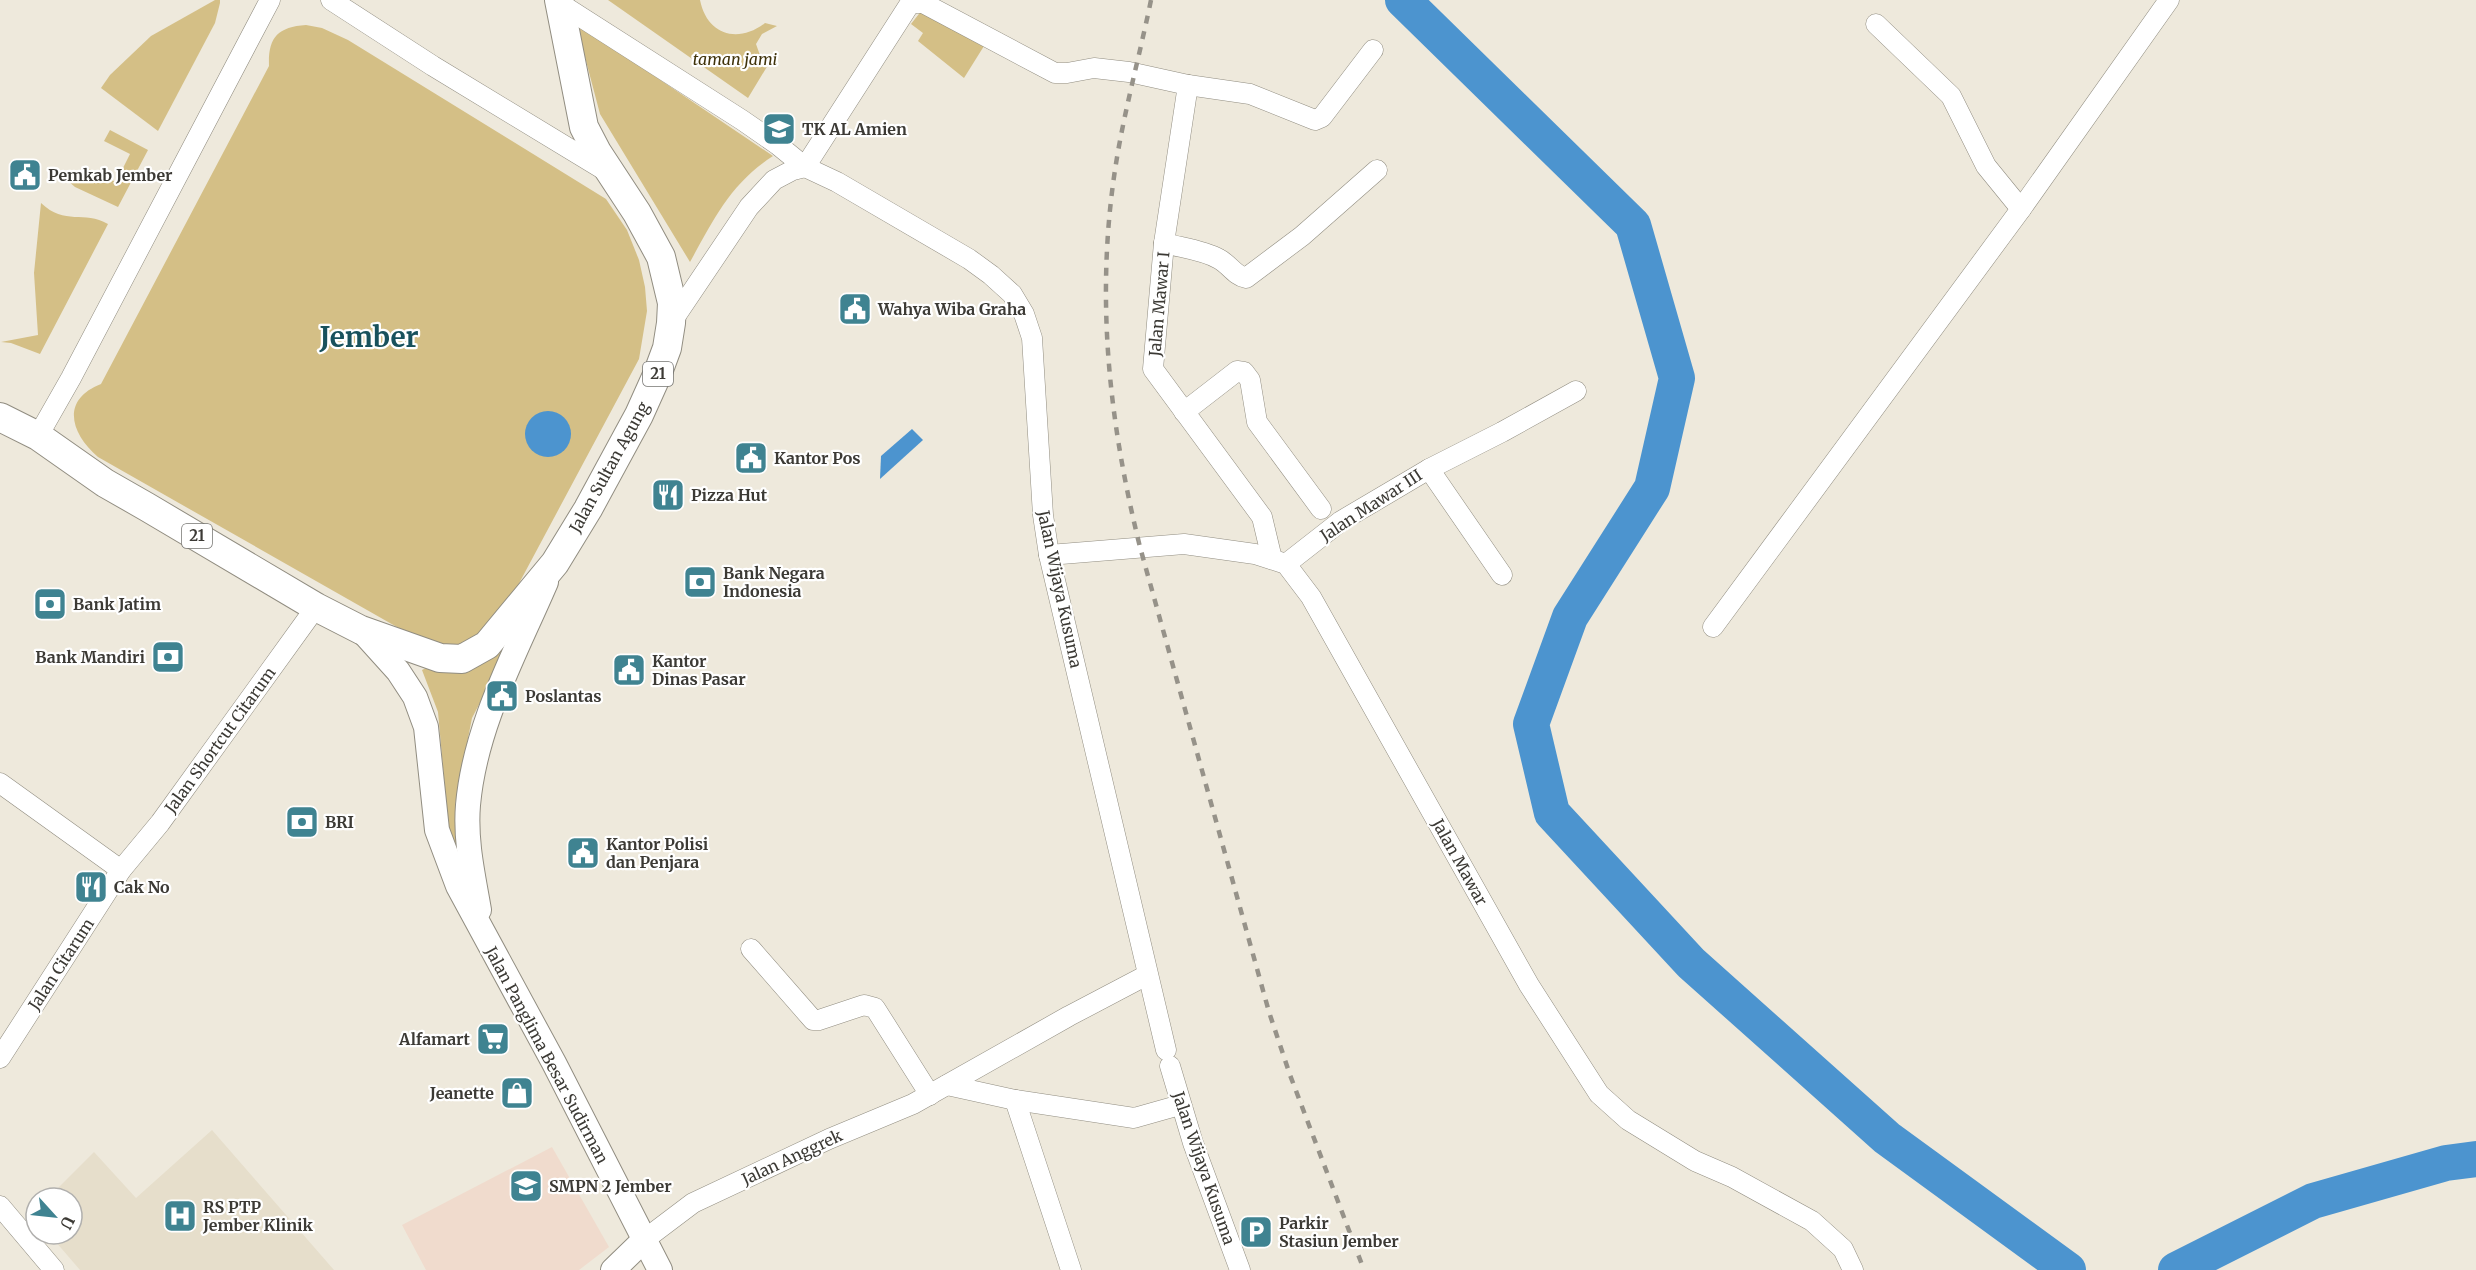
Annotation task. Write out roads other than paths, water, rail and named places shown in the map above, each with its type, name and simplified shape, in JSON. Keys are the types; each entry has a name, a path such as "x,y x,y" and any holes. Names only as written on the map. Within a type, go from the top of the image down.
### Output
{"highway":[{"name":"Jalan Sultan Agung","path":"555,563 588,509 639,415 667,348 672,322 672,303 661,256 637,213 592,144 584,127 559,1"},
{"name":"21","path":"0,417 38,436 105,483 316,607 361,630 440,658 462,659 487,645 555,563"}],"main road":[{"name":"Jalan Panglima Besar Sudirman","path":"484,936 469,850 468,806 472,777 484,729 499,688 555,563"},
{"name":"Jalan Panglima Besar Sudirman","path":"361,630 398,671 415,697 426,727 436,830 458,886 554,1063 660,1270"},
{"path":"613,1270 644,1239"}],"street":[{"path":"38,436 71,378 270,0"},
{"path":"331,0 433,66 612,174"},
{"path":"1713,627 2021,209 2169,0"},
{"name":"Jalan Wijaya Kusuma","path":"559,1 742,120 778,145 805,168 837,182 969,259 1012,294 1024,314 1032,338 1043,515 1050,555 1147,975 1180,1105 1240,1270"},
{"path":"672,322 749,207 774,180 793,170 805,168 909,5 923,3 1055,73 1094,68 1129,72 1188,85 1250,94 1319,120 1373,50"},
{"path":"1876,24 1951,96 1986,166 2021,209"},
{"name":"Jalan Mawar I","path":"1188,85 1164,243 1154,369 1262,517 1279,562"},
{"path":"1164,243 1208,254 1227,264 1239,276 1246,278 1302,236 1377,170"},
{"path":"1184,412 1236,371 1244,372 1250,380 1257,422 1321,509"},
{"name":"Jalan Mawar III","path":"1279,562 1341,521 1429,469 1576,391"},
{"name":"Jalan Mawar III","path":"1429,469 1502,575"},
{"path":"1050,555 1184,544 1255,554 1279,562"},
{"name":"Jalan Mawar","path":"1279,562 1311,597 1529,985 1599,1094 1628,1120 1695,1161 1732,1177 1812,1221 1843,1249 1853,1270"},
{"name":"Jalan Shortcut Citarum","path":"121,870 160,823 316,607"},
{"path":"0,783 121,870"},
{"name":"Jalan Citarum","path":"0,1058 121,870"},
{"path":"751,949 813,1020 864,1005 875,1008 930,1095"},
{"name":"Jalan Anggrek","path":"644,1239 693,1203 829,1139 913,1104 1147,975"},
{"path":"947,1085 1015,1100 1134,1118 1180,1105"},
{"path":"1015,1100 1071,1270"},
{"path":"0,1206 54,1270"}],"water":[{"path":"548,411 564,418 571,434 564,450 548,457 532,450 525,434 532,418"},
{"path":"912,429 923,440 880,479 881,456"}],"waterway":[{"path":"1403,0 1633,225 1677,378 1652,488 1570,617 1531,724 1552,813 1691,963 1887,1138 2068,1270"},
{"path":"2176,1270 2313,1201 2446,1163 2476,1159"}],"railway":[{"path":"1151,0 1119,146 1111,197 1107,248 1108,348 1119,448 1140,547 1269,1012 1290,1075 1364,1270"}],"place":[{"name":"TK AL Amien","path":"779,129"},
{"name":"Pemkab Jember","path":"25,175"},
{"name":"Wahya Wiba Graha","path":"855,309"},
{"name":"Kantor Pos","path":"751,458"},
{"name":"Pizza Hut","path":"668,495"},
{"name":"Bank Negara Indonesia","path":"700,582"},
{"name":"Bank Jatim","path":"50,604"},
{"name":"Bank Mandiri","path":"168,657"},
{"name":"Kantor Dinas Pasar","path":"629,670"},
{"name":"Poslantas","path":"502,696"},
{"name":"BRI","path":"302,822"},
{"name":"Kantor Polisi dan Penjara","path":"583,853"},
{"name":"Cak No","path":"91,887"},
{"name":"Alfamart","path":"493,1039"},
{"name":"Jeanette","path":"517,1093"},
{"name":"SMPN 2 Jember","path":"526,1186"},
{"name":"RS PTP Jember Klinik","path":"180,1216"},
{"name":"Parkir Stasiun Jember","path":"1256,1232"}],"district":[{"name":"Jember","path":"369,337"}],"park label":[{"name":"taman jami","path":"735,59"}]}
